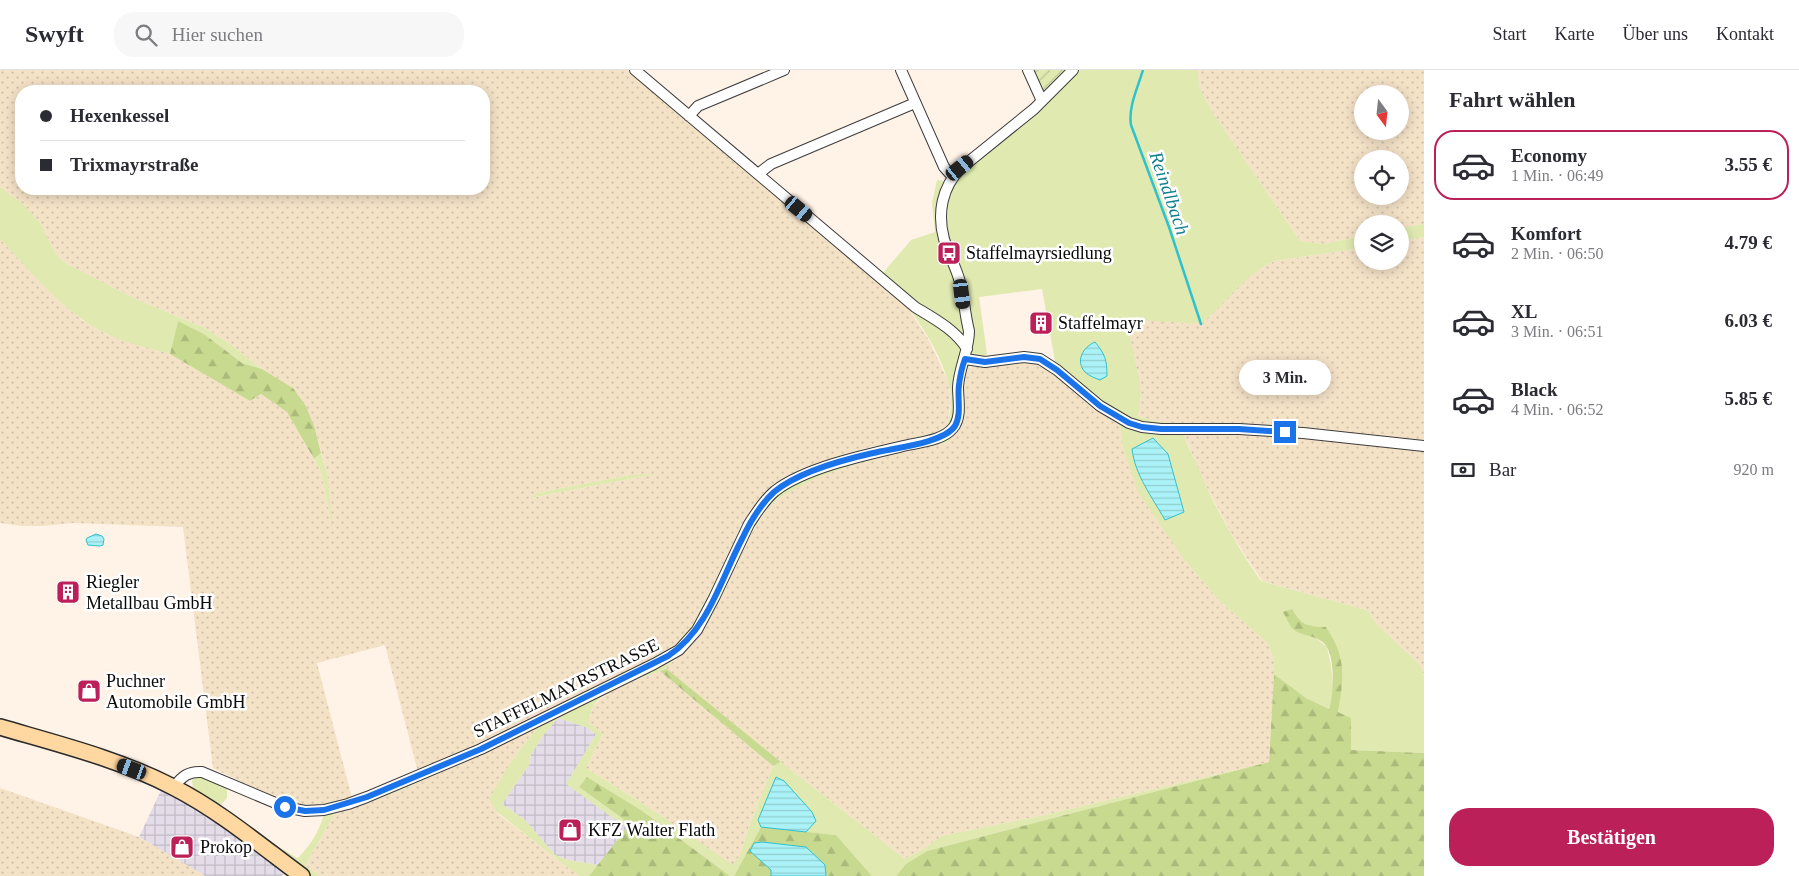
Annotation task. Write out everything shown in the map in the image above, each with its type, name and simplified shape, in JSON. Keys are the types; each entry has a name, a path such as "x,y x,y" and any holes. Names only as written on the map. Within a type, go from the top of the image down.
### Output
{"main road":[{"path":"0,727 104,758 147,774 174,787 210,808 302,876"}],"street":[{"path":"635,70 915,307 943,325 961,340 966,354 985,362 1024,357 1040,359 1052,366 1108,411 1129,423 1142,427 1161,429 1239,429 1303,433 1424,446"},
{"path":"689,116 698,106 784,70"},
{"path":"901,70 944,167 952,176"},
{"path":"1028,70 1042,102"},
{"name":"STAFFELMAYRSTRASSE","path":"174,787 188,773 202,772 296,810 324,810 342,806 376,794 481,749 679,650 703,619 750,524 768,498 776,491 795,479 833,464 932,440 949,432 957,421 958,386 969,340 969,331 959,280 944,239 941,215 944,193 952,176 960,168 1042,102 1073,70"},
{"path":"758,174 771,164 915,103"},
{"path":"943,325 960,322 963,319 964,311"}],"shaded area":[{"path":"0,70 627,70 908,308 929,340 948,381 951,402 947,425 937,432 927,435 862,449 751,513 692,626 676,644 663,654 418,772 385,645 317,663 352,798 314,808 296,806 276,799 213,768 183,527 73,523 22,526 0,523 0,239 59,301 82,320 106,334 170,354 250,401 261,394 287,412 321,472 331,524 327,473 315,429 293,388 262,369 229,343 205,328 138,300 67,264 56,254 39,221 23,204 0,187","holes":["629,475 651,475 532,498 536,493"]},
{"path":"1198,70 1424,70 1424,224 1409,226 1409,215 1354,215 1354,238 1323,244 1300,241 1213,113 1199,87"},
{"path":"1424,237 1424,442 1182,425 1138,416 1141,396 1126,318 1201,324 1252,273 1274,261 1354,249 1354,270 1409,270 1409,240"},
{"path":"1031,358 1120,425 1123,448 1186,562 1220,601 1267,643 1274,659 1269,762 1045,815 941,836 905,859 781,762 667,669 667,665 676,660 704,628 753,530 769,506 784,494 819,476 858,463 949,442 962,397 963,379 968,368"},
{"path":"1184,435 1261,435 1335,440 1424,451 1424,675 1420,665 1377,624 1367,610 1262,581 1232,535 1203,480"},
{"path":"660,671 773,766 749,826 741,853 733,866 645,805 586,768 603,734 588,723 593,707 610,692"},
{"path":"558,718 586,727 596,734 567,784 627,828 598,865 568,860 555,855 525,820 502,804 529,765 531,754"},
{"path":"538,727 511,762 497,813 579,876 321,876 305,866 336,811 359,806 401,790"},
{"path":"0,788 139,837 205,876 0,876"},
{"path":"162,788 184,797 286,870 282,876 205,876 139,837"}],"green space":[{"path":"1032,70 1065,70 1047,90 1042,90"},
{"path":"1080,70 1198,70 1199,87 1213,113 1300,241 1323,244 1354,238 1354,249 1274,261 1263,267 1244,282 1201,324 1126,319 1139,379 1141,396 1138,416 1182,425 1188,445 1218,510 1261,581 1367,610 1377,624 1420,665 1424,675 1424,753 1351,750 1351,719 1338,712 1342,688 1341,658 1338,648 1326,627 1306,626 1298,619 1293,629 1317,639 1327,647 1334,692 1329,709 1306,698 1274,674 1274,659 1267,643 1220,601 1186,562 1139,494 1123,448 1120,425 1044,366 1055,361 1042,289 979,297 987,354 968,368 963,379 956,430 949,442 852,465 815,479 789,492 769,507 755,526 713,613 701,633 686,651 667,665 667,669 615,688 598,700 593,707 589,723 603,734 586,768 645,805 733,865 741,853 749,826 773,766 781,762 905,859 941,836 1045,815 1269,762 927,851 906,864 896,876 872,876 836,835 806,832 815,821 784,781 758,820 761,827 734,876 730,876 641,810 587,777 579,787 630,824 627,828 566,784 596,734 586,727 558,718 531,754 529,765 502,804 525,820 555,855 568,860 598,865 589,876 579,876 536,843 497,812 489,799 511,762 537,728 401,790 359,806 336,811 305,866 321,876 286,876 283,874 286,870 283,849 297,858 299,857 314,837 324,814 352,798 475,746 663,654 676,644 692,626 751,513 823,463 837,456 937,432 947,425 951,405 950,390 937,353 909,309 898,297 877,280 911,240 935,232 932,203 937,180 953,182 974,162 1043,108"},
{"path":"0,187 23,204 39,221 56,254 67,264 138,300 205,328 229,343 262,369 242,363 204,334 178,321 170,354 120,340 89,324 61,303 0,239"},
{"path":"1424,224 1424,237 1409,240 1409,226"},
{"path":"178,321 204,334 242,363 262,369 293,388 306,406 315,429 321,453 314,459 287,412 261,394 250,401 170,354"},
{"path":"321,453 327,473 333,533 321,472 314,459"},
{"path":"656,474 531,498 536,493 629,475"},
{"path":"1292,609 1305,624 1326,627 1338,648 1342,668 1342,689 1338,712 1351,718 1351,750 1424,753 1424,876 896,876 906,864 927,851 1269,762 1274,674 1306,698 1329,709 1332,695 1333,678 1330,653 1320,640 1301,634 1293,629 1283,612"},
{"path":"667,669 781,762 773,766 660,671"},
{"path":"201,776 227,786 227,798 219,807 193,789 192,780 195,777"},
{"path":"587,777 641,810 730,876 589,876 630,824 579,787"},
{"path":"761,827 836,835 872,876 826,876 825,865 750,851 771,870 771,876 734,876"}],"water":[{"path":"1095,342 1105,357 1107,366 1107,376 1100,380 1087,373 1082,368 1081,363 1084,351"},
{"path":"1153,438 1168,454 1184,512 1165,520 1140,477 1132,449"},
{"path":"96,534 104,539 103,545 88,545 87,538"},
{"path":"776,777 784,781 812,812 816,821 806,832 761,827 758,820"},
{"path":"762,842 806,847 825,865 826,876 771,876 771,870 750,851 754,843"}],"waterway":[{"name":"Reindlbach","path":"1143,70 1132,104 1131,125 1169,227 1201,324"}],"place":[{"name":"Staffelmayrsiedlung","path":"949,253"},
{"name":"Staffelmayr","path":"1041,323"},
{"name":"Riegler Metallbau GmbH","path":"68,592"},
{"name":"Puchner Automobile GmbH","path":"89,691"},
{"name":"KFZ Walter Flath","path":"570,830"},
{"name":"Prokop","path":"182,847"}],"route":[{"path":"285,807 305,811 324,810 367,797 481,749 679,650 697,630 750,524 768,498 795,479 833,464 932,440 949,432 957,421 958,386 965,359 976,362 1024,357 1040,359 1057,370 1100,406 1115,416 1142,427 1285,432"}]}
